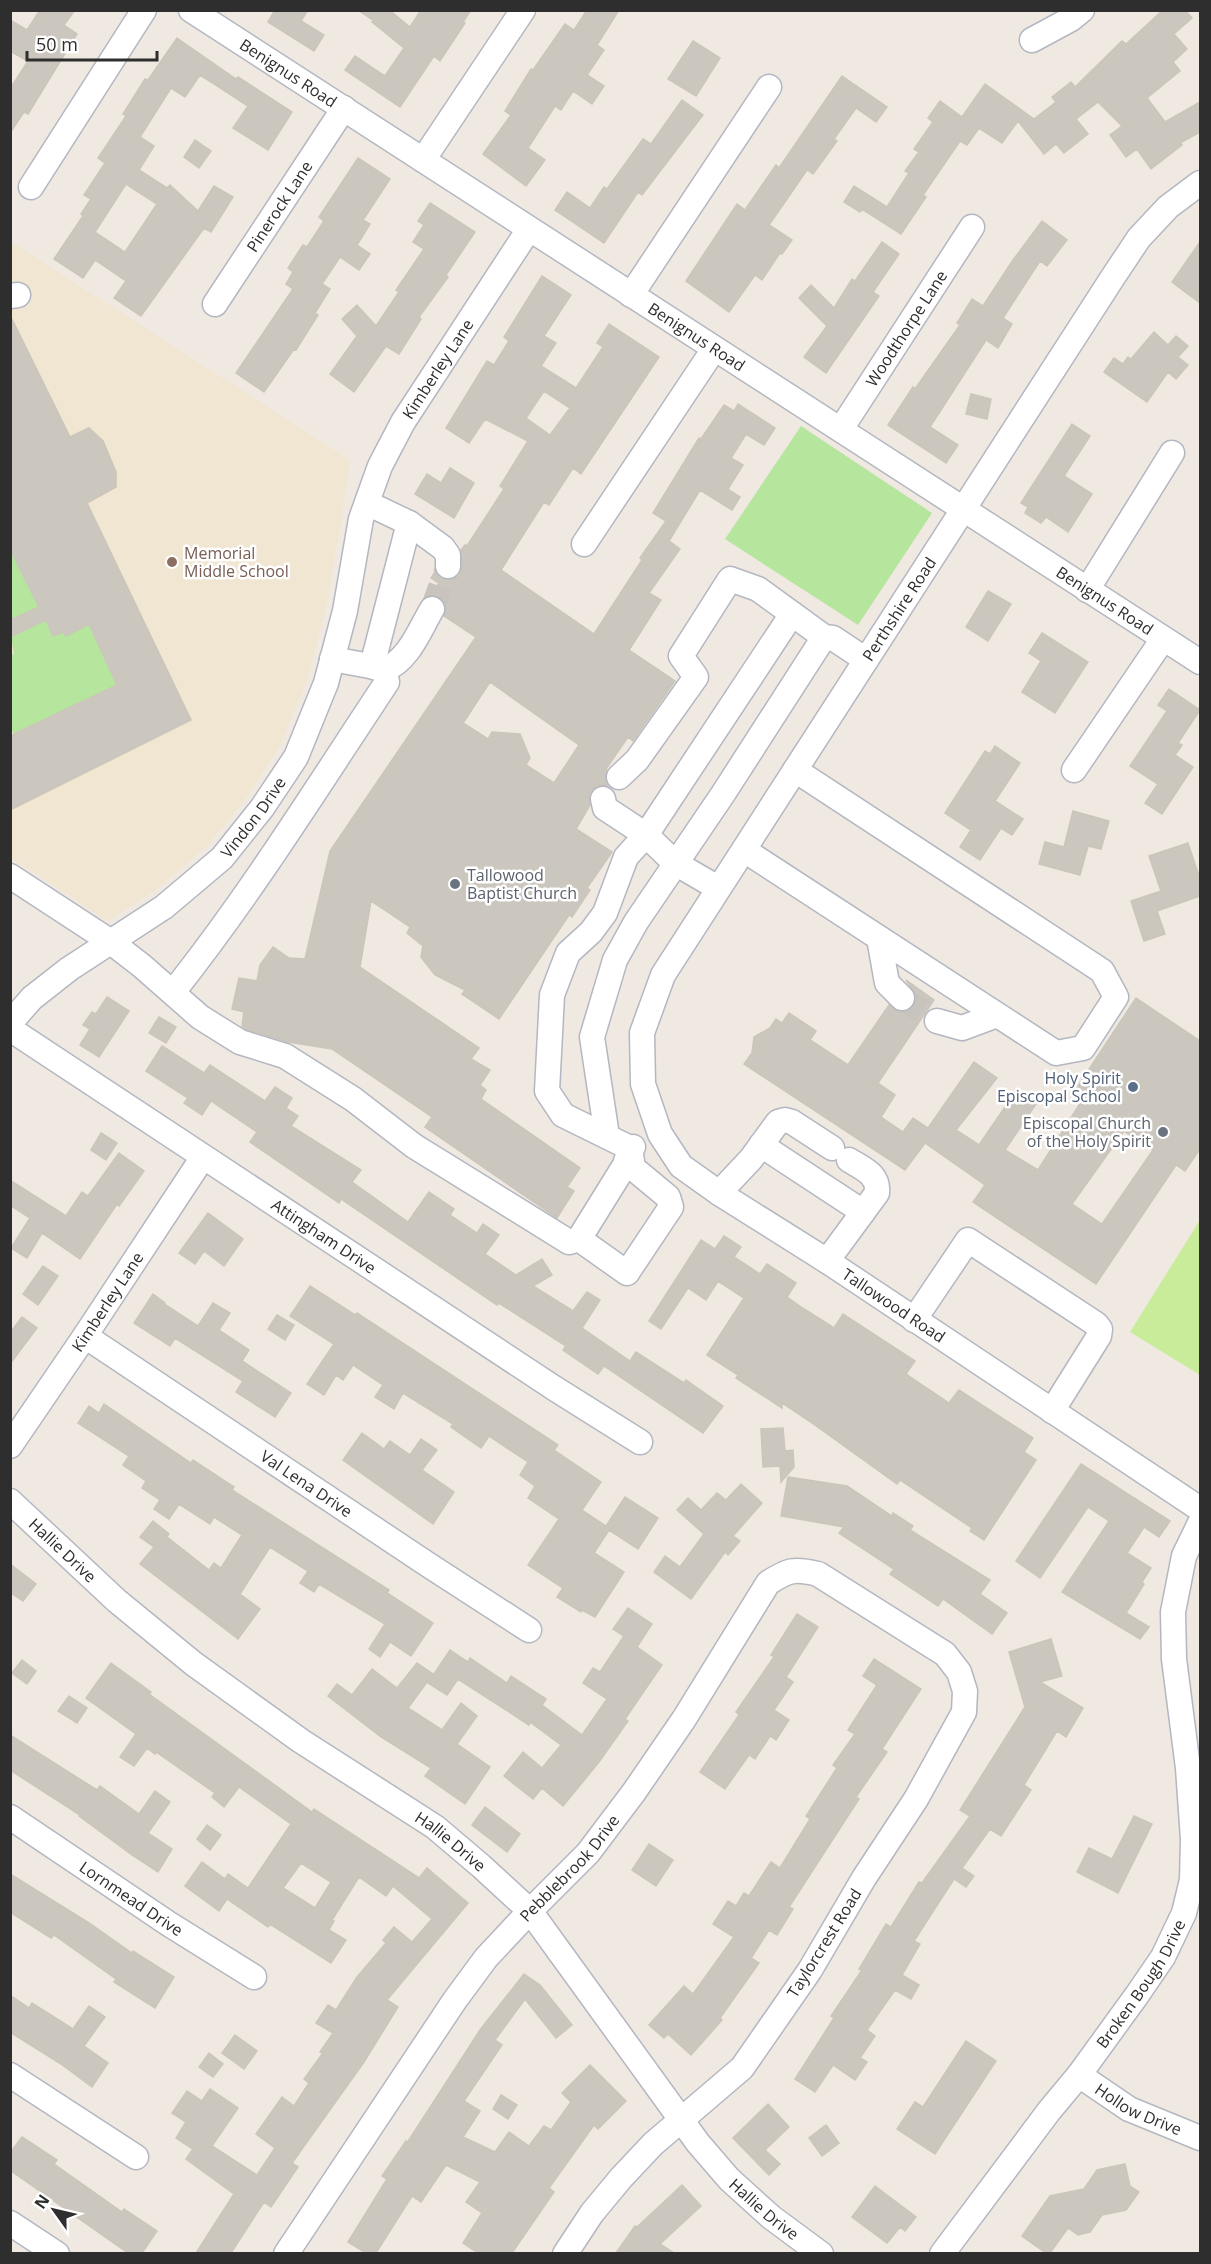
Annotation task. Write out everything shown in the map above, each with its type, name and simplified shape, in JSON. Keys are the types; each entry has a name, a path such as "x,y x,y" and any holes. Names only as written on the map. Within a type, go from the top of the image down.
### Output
{"street":[{"path":"31,187 144,10"},
{"name":"Benignus Road","path":"191,10 219,18 344,108 423,160 1200,662"},
{"path":"423,160 522,10"},
{"path":"1032,40 1071,19 1082,10"},
{"path":"631,295 769,87"},
{"name":"Pinerock Lane","path":"215,304 344,108"},
{"name":"Perthshire Road","path":"643,1061 642,1033 663,975 718,888 1139,238 1168,207 1200,183"},
{"name":"Woodthorpe Lane","path":"841,429 972,227"},
{"name":"Kimberley Lane","path":"364,511 380,466 403,422 529,229"},
{"path":"584,544 714,349"},
{"path":"1087,590 1172,453"},
{"path":"364,511 409,523 443,548 448,555 448,566"},
{"name":"Vindon Drive","path":"10,1023 32,998 69,969 164,907 222,858 262,808 297,757 326,683 345,611 364,511"},
{"path":"172,992 207,949 387,681 378,668 409,523"},
{"path":"619,777 637,760 696,676 681,656 730,579 758,589 824,637 833,639 866,660"},
{"path":"332,659 378,668 396,666 404,658 432,609"},
{"path":"630,1148 563,1115 547,1091 552,995 568,953 591,932 605,913 626,857 646,835 792,614"},
{"path":"607,1136 592,1037 615,960 636,922 824,637"},
{"path":"1074,770 1163,639"},
{"path":"744,850 1056,1053 1083,1048 1116,997 1102,971 795,770"},
{"path":"603,800 605,808 680,858 718,888"},
{"path":"10,876 111,942 200,1017 240,1042 285,1056 353,1099 414,1146 569,1242 579,1239 625,1165 630,1148 660,1134"},
{"path":"879,938 887,983 902,998"},
{"path":"937,1021 962,1028 998,1015"},
{"name":"Attingham Drive","path":"10,1029 544,1382 640,1442"},
{"name":"Tallowood Road","path":"643,1061 643,1084 660,1134 681,1166 1200,1509"},
{"path":"719,1193 751,1159 778,1122 785,1120 792,1122 874,1176 876,1180 877,1193 827,1261"},
{"path":"761,1145 863,1212"},
{"path":"579,1239 627,1273 671,1207 668,1197 633,1168 630,1148"},
{"name":"Kimberley Lane","path":"10,1446 202,1157"},
{"path":"914,1320 966,1241 978,1246 1096,1324 1100,1329 1099,1336 1052,1411"},
{"name":"Val Lena Drive","path":"85,1336 529,1630"},
{"name":"Hallie Drive","path":"10,1501 117,1601 194,1665 301,1741 435,1827 530,1911 698,2144 729,2179 771,2217 821,2253"},
{"name":"Broken Bough Drive","path":"942,2253 1048,2111 1079,2075 1162,1957 1184,1913 1192,1880 1193,1839 1188,1768 1174,1659 1173,1612 1184,1556 1200,1523"},
{"name":"Pebblebrook Drive","path":"286,2253 454,2000 486,1958 588,1853 634,1792 684,1719 768,1583 787,1571 802,1570 818,1574 881,1615"},
{"name":"Taylorcrest Road","path":"565,2253 592,2213 621,2178 654,2144 742,2068 810,1970 864,1878 916,1798 964,1712 965,1691 959,1671 945,1654 881,1615"},
{"name":"Lornmead Drive","path":"10,1817 169,1924 254,1977"},
{"path":"10,2075 136,2157"},
{"name":"Hollow Drive","path":"1079,2075 1129,2109 1200,2138"},
{"path":"10,2223 57,2253"}],"shaded area":[{"name":"Memorial Middle School","path":"10,241 350,460 326,607 308,678 279,747 247,797 208,845 153,892 108,921 11,858"}],"green space":[{"path":"801,426 932,513 858,625 725,539"},
{"path":"10,549 39,607 11,620 10,620"},
{"path":"46,620 53,636 63,632 66,636 89,624 119,690 16,739 11,728 10,655 14,654 11,637"},
{"path":"1200,1220 1200,1375 1130,1332"}],"building":[{"path":"40,10 75,10 64,25 77,34 28,114 24,112 10,133 10,89 28,61 10,51 10,20 27,30"},
{"path":"275,10 308,10 301,21 324,35 314,51 268,22"},
{"path":"358,10 389,10 410,27 421,10 471,10 440,61 434,56 400,107 345,70 355,56 385,76 404,48"},
{"path":"587,10 619,10 597,45 604,50 587,75 604,86 592,104 573,91 561,110 555,106 528,148 545,160 526,186 483,154 511,115 505,111 531,69 533,70 565,24 574,30"},
{"path":"1163,10 1185,10 1192,18 1174,34 1187,49 1173,62 1180,71 1147,98 1165,122 1200,102 1200,132 1180,143 1182,145 1151,169 1137,149 1126,157 1110,135 1122,126 1098,102 1076,119 1088,134 1064,153 1056,144 1044,154 1018,121 1002,143 979,128 967,145 960,141 923,195 926,197 901,234 862,209 860,212 844,202 854,186 887,207 909,173 905,171 919,152 914,149 933,122 928,118 940,101 962,117 985,84 1034,119 1056,102 1052,97 1071,82 1075,87 1122,41 1126,44"},
{"path":"177,38 236,79 238,77 292,112 268,150 233,128 248,106 219,87 200,75 185,97 171,88 140,137 154,146 139,170 167,188 170,185 198,211 214,186 233,197 211,232 204,228 141,316 114,298 126,281 95,260 83,278 54,259 83,216 81,214 91,199 84,195 105,163 98,158 126,116 123,114 145,79 148,80","holes":["126,184 157,204 125,252 95,232"]},
{"path":"693,41 720,58 696,96 668,79"},
{"path":"842,76 887,107 876,122 856,108 834,139 837,141 813,174 807,170 769,225 792,240 762,280 755,275 729,312 686,281 737,204 745,210 776,165 779,168"},
{"path":"682,100 703,115 642,195 638,192 604,243 555,210 567,192 590,208 604,187 607,189 643,139 651,144"},
{"path":"195,140 211,151 199,168 184,157"},
{"path":"358,158 390,179 363,220 370,224 357,245 370,254 359,270 340,257 322,284 330,289 315,313 318,315 296,350 294,349 264,392 236,373 293,289 286,284 293,272 288,268 303,245 307,247 324,221 319,217"},
{"path":"430,203 475,232 446,275 448,277 419,317 421,319 399,354 386,346 354,392 330,374 357,336 342,319 357,305 376,326 399,292 396,290 424,249 413,242 424,225 418,221"},
{"path":"1042,221 1067,240 1047,266 1040,261 1003,318 1012,324 998,348 986,340 930,427 958,445 946,463 888,425 913,387 915,389 960,325 957,323 972,299 983,306"},
{"path":"882,242 899,254 873,292 879,296 826,373 804,357 827,326 799,298 811,285 834,308 852,279 855,281"},
{"path":"1200,242 1200,303 1172,282"},
{"name":"Tallowood Baptist Church","path":"542,276 571,295 544,336 556,343 541,366 576,388 603,347 597,343 609,324 659,357 581,474 573,468 549,505 544,502 501,570 594,634 642,560 640,558 666,521 653,513 699,438 701,439 724,405 734,411 738,404 775,428 764,445 746,434 731,458 743,465 728,489 740,497 732,510 700,490 669,541 680,549 649,593 661,600 629,650 675,681 633,741 628,737 606,769 605,780 608,786 600,785 589,795 590,805 576,829 612,852 587,888 590,890 572,917 569,915 499,1019 462,994 465,990 435,975 421,957 423,946 407,933 410,927 371,901 360,967 479,1048 471,1059 490,1070 480,1085 486,1090 481,1099 580,1168 567,1187 574,1191 557,1218 425,1127 432,1117 332,1049 288,1042 246,1029 242,1026 244,1012 232,1009 239,978 257,981 260,965 273,947 289,958 305,959 330,851 476,637 444,616 446,608 444,601 438,596 430,595 439,583 431,578 435,572 440,578 447,580 455,579 460,574 461,550 465,545 467,546 504,489 500,486 528,441 485,419 469,443 446,428 487,361 494,365 509,341 504,337","holes":["544,391 570,408 550,435 526,418","490,682 579,745 554,783 526,765 530,758 520,734 492,732 488,739 463,723"]},
{"path":"10,315 70,437 89,428 103,441 116,472 116,487 87,503 191,720 10,810 10,736 117,685 89,624 66,636 63,632 53,636 46,620 10,637 10,620 39,607 10,549"},
{"path":"1154,332 1168,345 1176,336 1188,346 1178,357 1188,365 1176,379 1168,372 1147,402 1104,372 1114,358 1123,364 1128,357 1131,359"},
{"path":"971,394 991,399 987,419 966,414"},
{"path":"1072,424 1090,436 1064,476 1092,494 1068,532 1046,517 1041,523 1025,513 1028,507 1021,503"},
{"path":"450,468 474,483 454,518 415,494 427,474 441,483"},
{"path":"988,591 1011,604 988,641 966,627"},
{"path":"1042,633 1088,662 1055,713 1022,692 1041,661 1029,653"},
{"path":"1169,689 1200,710 1178,743 1182,745 1175,755 1193,767 1162,814 1145,803 1158,784 1130,766 1167,711 1158,705"},
{"path":"995,746 1020,763 995,801 1023,819 1012,835 1001,828 980,860 960,847 971,830 945,813 985,751 990,754"},
{"path":"1073,811 1109,821 1101,849 1088,846 1080,875 1039,864 1045,842 1064,847"},
{"path":"1188,843 1200,879 1200,896 1157,911 1165,934 1144,941 1131,901 1161,891 1149,856"},
{"name":"Episcopal Church of the Holy Spirit","path":"906,980 934,1000 878,1083 895,1095 881,1117 903,1132 913,1118 928,1128 974,1062 997,1078 956,1130 979,1145 1016,1091 1036,1104 1005,1150 1038,1170 1081,1102 1072,1095 1136,998 1200,1041 1200,1149 1185,1171 1176,1165 1096,1284 973,1202 985,1185 925,1143 905,1170 744,1064 752,1053 754,1037 770,1028 776,1019 782,1023 789,1013 816,1031 810,1040 848,1065 889,1005 899,1012 906,1012 916,1002 916,995","holes":["1124,1131 1153,1150 1102,1224 1072,1204"]},
{"path":"107,997 129,1011 99,1057 80,1045 90,1029 83,1025 92,1012 96,1014"},
{"path":"159,1017 176,1027 166,1043 149,1033"},
{"path":"162,1046 204,1073 210,1065 265,1101 275,1087 292,1098 286,1108 298,1116 291,1126 361,1170 352,1182 408,1222 429,1192 454,1209 450,1215 477,1233 483,1224 499,1235 485,1254 516,1275 542,1259 552,1275 533,1286 573,1311 587,1292 600,1300 582,1328 630,1361 636,1352 684,1383 686,1380 723,1406 703,1433 604,1366 598,1374 563,1350 566,1346 499,1303 497,1305 341,1199 339,1203 250,1142 257,1132 211,1101 202,1115 184,1103 188,1098 146,1071"},
{"path":"101,1133 117,1143 106,1160 91,1150"},
{"path":"119,1153 144,1171 119,1206 117,1204 80,1259 42,1233 27,1258 11,1248 30,1218 10,1205 10,1180 66,1216 82,1192 88,1196"},
{"path":"208,1213 243,1239 224,1266 204,1251 195,1264 179,1253"},
{"path":"724,1236 741,1247 734,1257 760,1274 767,1264 796,1283 787,1297 801,1307 834,1328 843,1314 915,1361 906,1374 949,1403 959,1390 1033,1438 1024,1452 1036,1460 984,1540 970,1531 972,1528 900,1480 897,1484 782,1403 782,1408 736,1378 738,1375 707,1355 744,1298 718,1281 706,1300 688,1288 661,1329 649,1321 701,1240 715,1249"},
{"path":"43,1266 58,1276 38,1305 23,1294"},
{"path":"310,1286 355,1315 357,1313 558,1445 554,1450 601,1482 582,1510 606,1526 625,1497 658,1518 638,1549 609,1530 594,1553 624,1572 595,1617 582,1610 581,1612 557,1597 563,1588 528,1565 559,1519 528,1498 535,1486 520,1475 528,1462 489,1436 481,1448 451,1427 453,1424 403,1393 394,1409 375,1397 383,1385 353,1365 343,1380 336,1375 324,1395 307,1384 334,1344 290,1316"},
{"path":"153,1294 198,1326 213,1303 230,1313 219,1330 249,1350 242,1361 291,1393 275,1417 236,1392 243,1381 175,1338 170,1346 134,1323"},
{"path":"277,1315 294,1325 285,1340 268,1329"},
{"path":"22,1317 37,1328 10,1364 10,1333"},
{"path":"104,1404 191,1463 193,1460 234,1487 232,1490 389,1590 387,1593 433,1623 411,1656 390,1642 380,1657 369,1649 385,1624 319,1584 314,1592 300,1583 308,1571 270,1547 240,1594 260,1609 238,1639 140,1564 154,1547 140,1537 153,1521 169,1534 167,1537 209,1570 214,1563 221,1568 242,1535 214,1517 210,1524 179,1504 169,1519 154,1509 160,1500 142,1488 146,1481 123,1465 129,1456 78,1423 89,1406 99,1413"},
{"path":"783,1428 785,1451 793,1450 794,1467 781,1482 780,1466 763,1467 761,1429"},
{"path":"362,1433 384,1449 390,1441 410,1455 421,1439 437,1450 422,1470 454,1492 433,1524 343,1460"},
{"path":"1081,1464 1170,1521 1159,1537 1144,1527 1127,1553 1151,1568 1126,1613 1149,1627 1140,1639 1062,1592 1109,1521 1088,1507 1040,1578 1016,1561"},
{"path":"788,1477 847,1486 892,1516 893,1513 913,1526 910,1530 990,1580 980,1594 1007,1613 992,1634 943,1599 938,1606 890,1574 894,1569 839,1533 844,1527 781,1516"},
{"path":"741,1484 762,1503 733,1536 740,1541 728,1555 725,1552 691,1599 654,1572 665,1556 680,1567 704,1534 677,1510 688,1498 701,1510 717,1493 726,1500"},
{"path":"10,1564 36,1584 23,1601 10,1592"},
{"path":"628,1608 652,1624 637,1647 662,1665 625,1719 628,1721 599,1762 563,1806 542,1788 533,1799 504,1776 523,1752 542,1768 561,1745 530,1722 529,1725 458,1679 447,1695 428,1683 450,1650 468,1662 470,1658 507,1683 511,1676 546,1699 542,1705 582,1735 607,1699 583,1683 593,1668 600,1672 624,1636 613,1629"},
{"path":"797,1614 818,1627 786,1677 793,1682 774,1710 789,1720 776,1740 770,1736 755,1759 749,1755 725,1789 700,1772 739,1715 736,1712 774,1657 771,1655"},
{"path":"1051,1639 1062,1676 1040,1682 1083,1708 1066,1737 1057,1731 1024,1785 1031,1790 1001,1836 990,1829 962,1868 974,1876 966,1887 954,1879 914,1941 920,1944 902,1975 919,1985 911,1999 895,1990 867,2030 875,2036 860,2058 867,2062 855,2080 833,2065 815,2092 795,2079 834,2018 831,2016 862,1970 859,1969 886,1924 891,1927 919,1882 922,1883 970,1816 960,1810 1025,1707 1009,1652"},
{"path":"874,1659 921,1689 882,1749 887,1752 856,1797 859,1799 789,1907 793,1909 777,1935 769,1930 751,1958 759,1963 720,2018 722,2020 691,2055 668,2034 664,2038 649,2025 684,1986 693,1994 734,1937 713,1924 728,1901 736,1906 744,1893 749,1896 771,1862 780,1868 810,1819 806,1816 837,1768 833,1765 855,1734 848,1730 877,1685 863,1676"},
{"path":"22,1660 36,1671 27,1684 12,1673"},
{"path":"111,1663 151,1692 149,1694 312,1812 314,1809 419,1878 427,1868 468,1903 387,2000 398,2007 364,2062 292,2163 298,2167 271,2207 264,2202 231,2253 196,2253 234,2194 186,2159 193,2149 176,2138 186,2122 172,2113 187,2091 202,2101 210,2089 238,2108 212,2146 257,2175 275,2148 256,2134 282,2097 294,2106 309,2083 304,2079 323,2053 320,2052 333,2033 316,2023 328,2005 336,2010 357,1977 386,1943 383,1940 394,1927 412,1942 432,1919 393,1886 386,1896 359,1877 332,1920 334,1921 329,1930 346,1940 331,1963 270,1924 268,1927 227,1899 219,1911 185,1886 202,1862 225,1879 228,1874 248,1888 291,1824 239,1787 224,1807 212,1797 215,1793 147,1748 134,1766 120,1757 136,1734 86,1698","holes":["301,1863 331,1882 315,1908 283,1888"]},
{"path":"417,1663 433,1674 408,1708 442,1730 461,1703 477,1716 457,1744 490,1767 465,1804 425,1776 431,1768 381,1737 328,1696 337,1684 352,1695 372,1669 397,1688"},
{"path":"69,1696 87,1708 77,1723 58,1711"},
{"path":"10,1735 97,1790 100,1786 139,1814 155,1791 170,1802 148,1833 172,1849 158,1872 80,1815 10,1770"},
{"path":"485,1807 520,1834 507,1852 472,1825"},
{"path":"1134,1816 1152,1824 1118,1893 1077,1872 1089,1848 1112,1859"},
{"path":"207,1825 221,1835 210,1850 197,1839"},
{"path":"649,1844 673,1860 656,1886 632,1870"},
{"path":"10,1874 89,1923 132,1953 133,1951 174,1977 155,2008 114,1982 116,1979 54,1935 51,1938 10,1912"},
{"path":"524,1974 540,1985 572,2025 556,2038 525,1999 495,2040 502,2045 464,2101 480,2111 463,2137 495,2152 509,2132 529,2146 544,2126 551,2130 571,2102 562,2093 590,2065 626,2101 598,2129 594,2125 549,2188 554,2192 512,2253 478,2253 463,2243 482,2213 466,2202 480,2182 446,2165 421,2202 412,2196 376,2253 366,2253 348,2242 387,2179 382,2176 406,2141 407,2143 480,2030"},
{"path":"10,1995 29,2008 32,2003 73,2029 89,2006 105,2017 84,2046 108,2063 92,2087 61,2064 10,2032"},
{"path":"235,2035 257,2051 244,2069 222,2053"},
{"path":"966,2041 996,2061 935,2154 897,2129 915,2102 923,2107"},
{"path":"209,2053 223,2064 213,2077 199,2067"},
{"path":"501,2095 517,2105 508,2119 493,2109"},
{"path":"768,2104 789,2127 765,2150 780,2164 769,2175 733,2138"},
{"path":"826,2125 839,2143 822,2156 809,2138"},
{"path":"22,2137 57,2160 54,2164 122,2212 124,2209 157,2231 142,2253 128,2253 10,2170 10,2153"},
{"path":"1125,2164 1130,2186 1139,2192 1126,2210 1102,2215 1090,2232 1078,2235 1068,2228 1050,2253 1046,2253 1022,2236 1050,2196 1084,2189 1097,2170"},
{"path":"682,2185 701,2206 660,2244 674,2253 616,2253 635,2226 637,2227"},
{"path":"875,2186 916,2217 905,2231 900,2227 887,2243 852,2217"}],"tunnel":[{"path":"432,609 448,566"},
{"path":"902,998 937,1021"}],"place":[{"name":"Memorial Middle School","path":"172,562"},
{"name":"Tallowood Baptist Church","path":"455,884"},
{"name":"Holy Spirit Episcopal School","path":"1133,1087"},
{"name":"Episcopal Church of the Holy Spirit","path":"1163,1132"}]}
